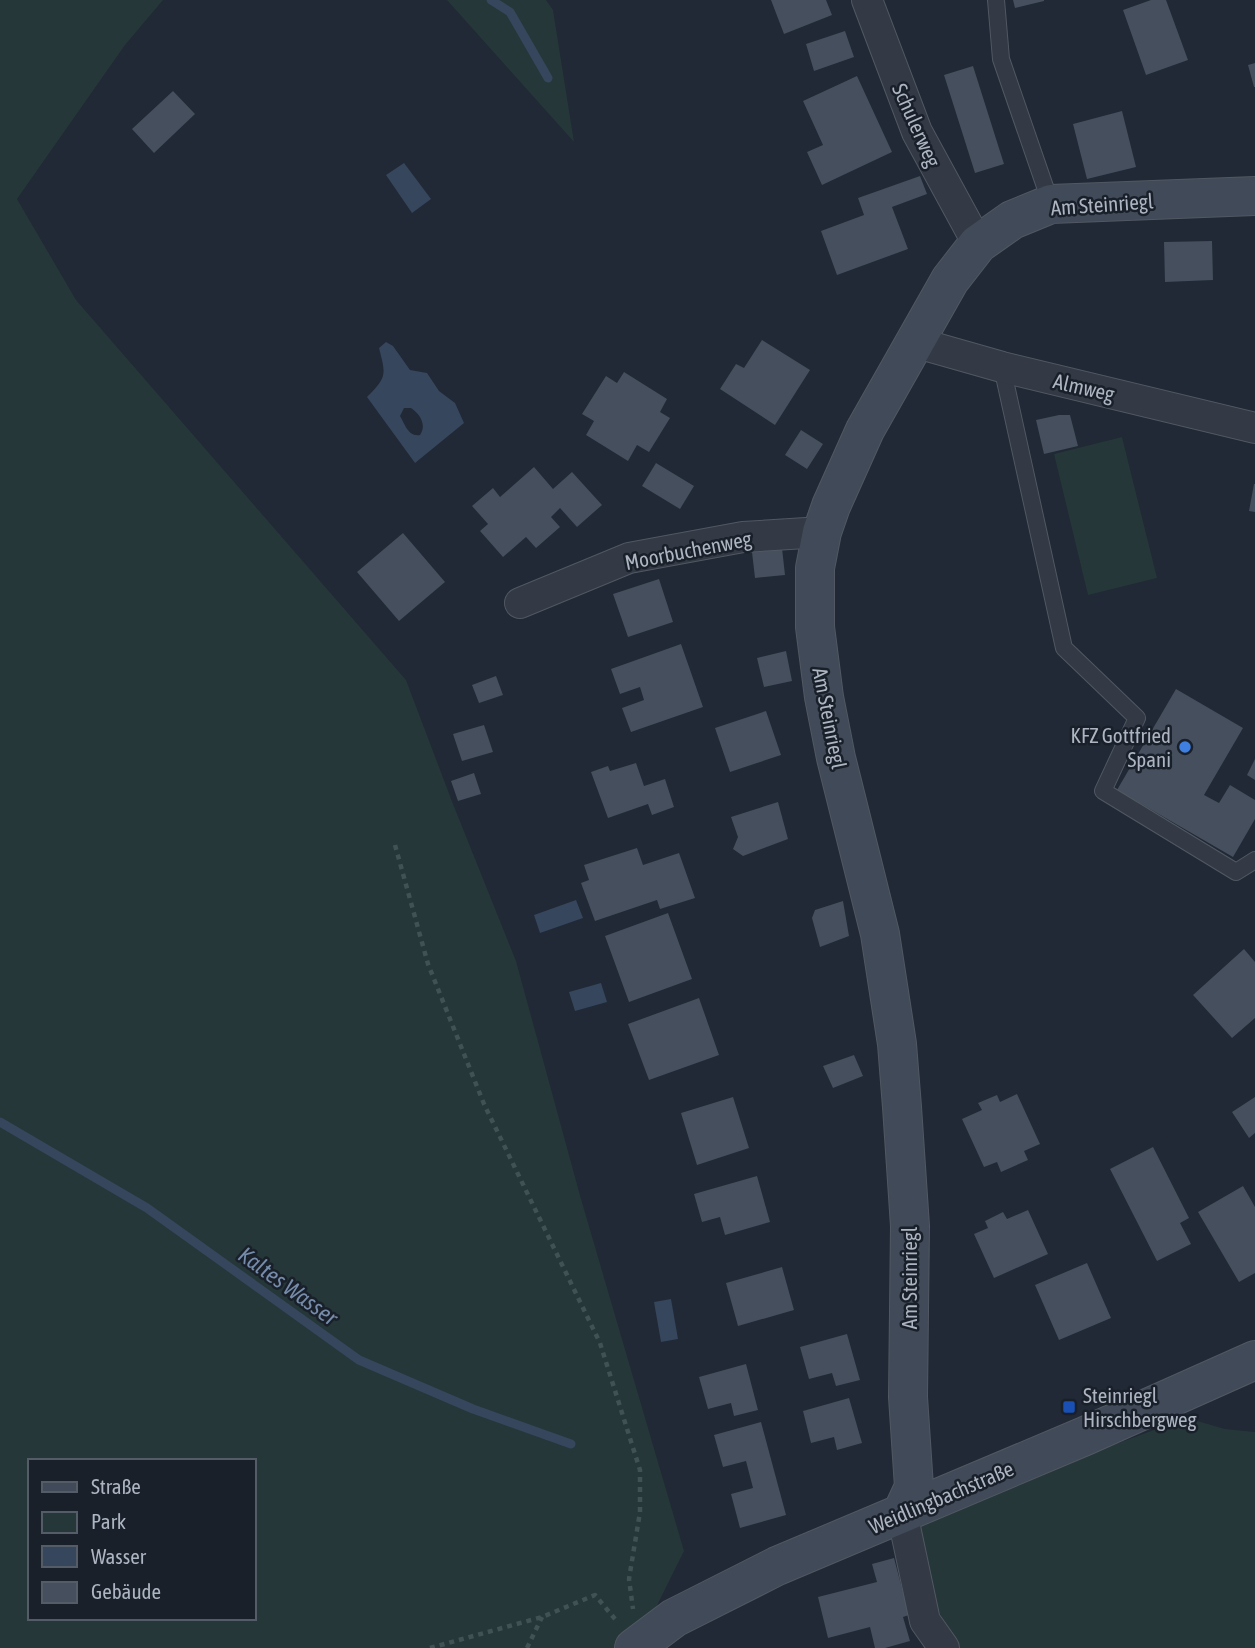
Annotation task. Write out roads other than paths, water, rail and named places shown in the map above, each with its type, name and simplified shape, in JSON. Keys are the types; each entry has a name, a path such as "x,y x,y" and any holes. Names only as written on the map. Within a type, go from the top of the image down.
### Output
{"street":[{"name":"Schulerweg","path":"867,0 916,132 978,244"},
{"name":"Am Steinriegl","path":"902,1513 914,1487 908,1396 910,1226 897,1044 880,934 836,758 824,697 815,627 816,568 822,533 865,430 950,280 978,244 1012,220 1051,204 1255,196"},
{"name":"Almweg","path":"914,342 1002,367 1255,428"},
{"name":"Moorbuchenweg","path":"520,603 629,558 743,537 822,533"},
{"name":"Weidlingbachstraße","path":"635,1646 674,1618 777,1566 1085,1436 1255,1360"},
{"path":"902,1513 925,1621 944,1648"}],"lane":[{"path":"996,0 1001,59 1051,204"},
{"path":"1002,367 1064,648 1137,718 1103,791 1236,872 1255,860"}],"water":[{"path":"404,163 431,199 412,213 386,175"},
{"path":"386,342 393,346 410,370 427,373 439,391 455,403 464,423 415,463 367,397 383,375 379,348","holes":["404,408 411,408 422,420 420,435 410,432 400,416"]},
{"path":"576,900 583,918 540,933 534,915"},
{"path":"601,983 607,1002 575,1011 569,992"},
{"path":"671,1299 678,1339 661,1342 654,1302"}],"waterway":[{"path":"491,0 510,12 548,78"},
{"name":"Kaltes Wasser","path":"0,1122 147,1208 359,1360 473,1409 571,1444"}],"place":[{"name":"KFZ Gottfried Spani","path":"1185,747"},
{"name":"Steinriegl Hirschbergweg","path":"1069,1407"}]}
